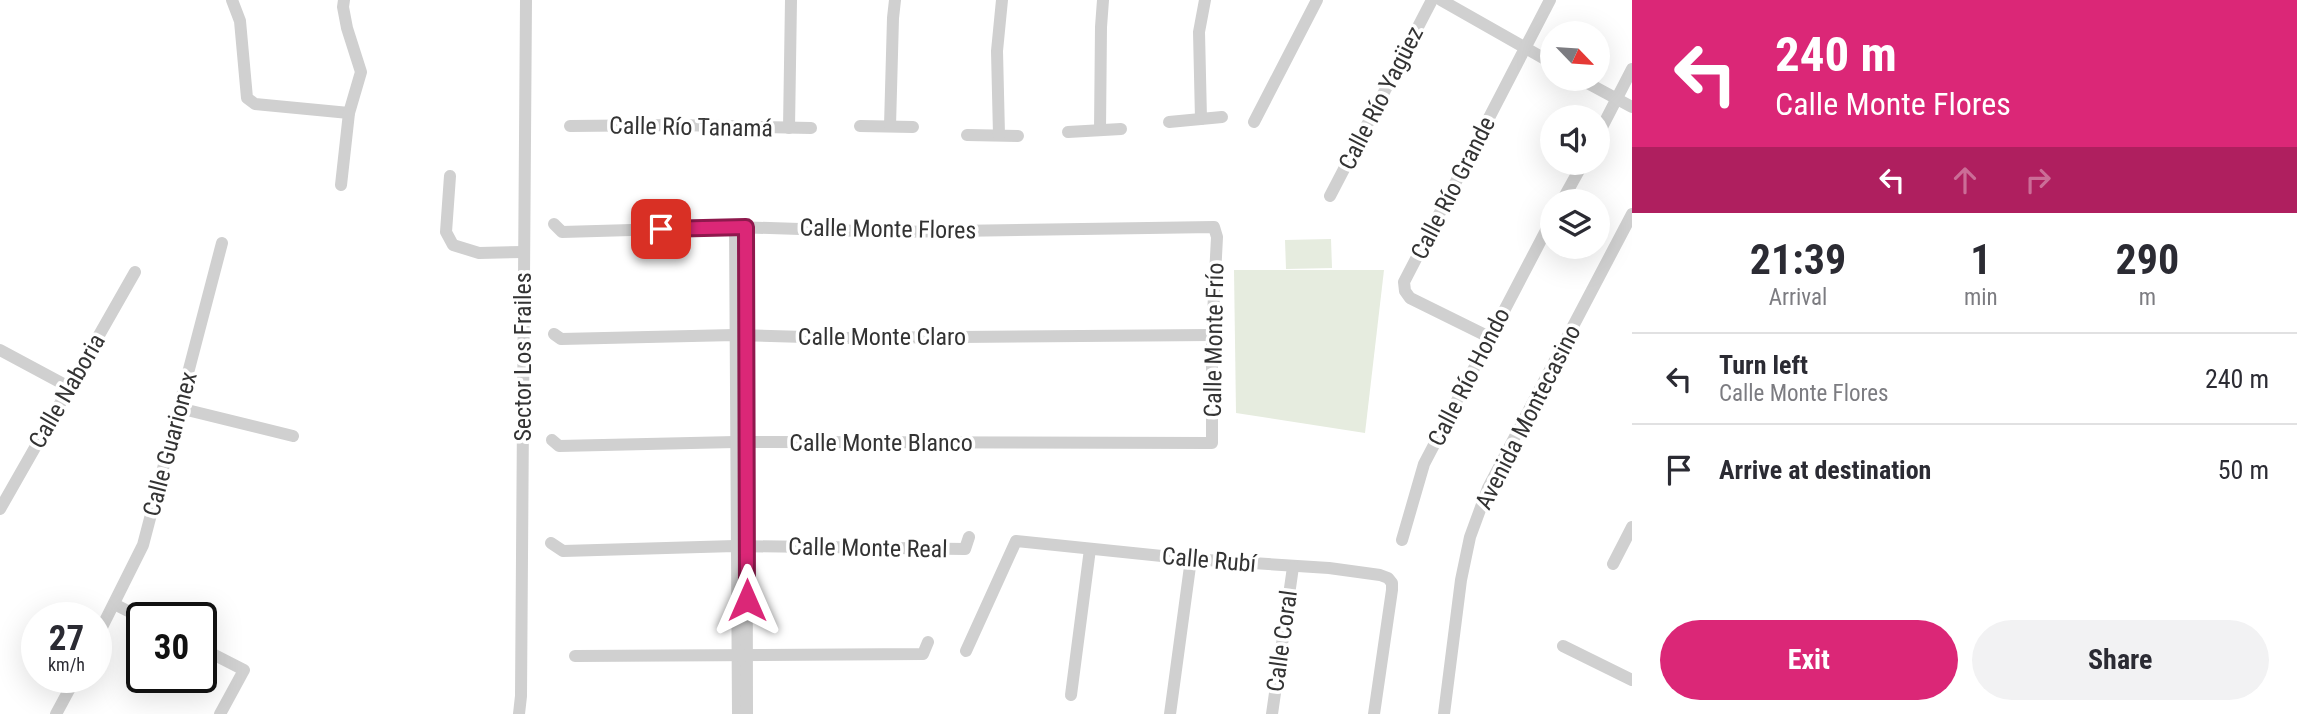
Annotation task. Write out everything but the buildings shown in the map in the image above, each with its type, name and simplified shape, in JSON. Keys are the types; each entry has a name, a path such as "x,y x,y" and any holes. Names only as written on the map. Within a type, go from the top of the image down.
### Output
{"street":[{"path":"232,0 240,21 247,98 255,104 349,113"},
{"path":"341,185 349,113 361,72 347,28 344,0"},
{"name":"Sector Los Frailes","path":"519,714 522,671 526,0"},
{"path":"789,128 791,0"},
{"path":"890,126 892,18 895,0"},
{"path":"999,135 997,51 1002,0"},
{"path":"1100,130 1103,0"},
{"path":"1201,119 1199,32 1205,0"},
{"path":"1254,122 1317,0"},
{"name":"Calle Río Yagüez","path":"1330,196 1432,0"},
{"path":"1441,0 1540,56"},
{"name":"Calle Río Grande","path":"1489,337 1410,298 1405,291 1404,282 1550,0"},
{"path":"1610,112 1632,69"},
{"path":"1602,91 1632,107"},
{"path":"1169,122 1222,117"},
{"name":"Calle Río Tanamá","path":"570,126 811,128"},
{"path":"860,126 913,127"},
{"path":"1068,132 1121,129"},
{"path":"967,135 1018,136"},
{"path":"450,176 446,232 453,245 479,253 523,252"},
{"name":"Avenida Montecasino","path":"1444,714 1461,580 1470,537 1484,500 1632,214"},
{"name":"Calle Monte Flores","path":"554,224 562,232 741,227 891,232 1214,227 1217,237"},
{"path":"741,227 742,655 747,714"},
{"name":"Calle Monte Frío","path":"1212,443 1212,335 1217,237"},
{"name":"Calle Río Hondo","path":"1402,540 1424,464 1540,241"},
{"name":"Calle Guarionex","path":"112,608 143,545 222,243"},
{"name":"Calle Naboria","path":"2,503 135,272"},
{"name":"Calle Monte Claro","path":"554,334 561,339 741,335 840,338 1212,335"},
{"path":"0,350 69,387"},
{"path":"179,408 293,436"},
{"name":"Calle Monte Blanco","path":"552,440 559,446 741,442 1212,443"},
{"path":"1613,564 1632,527"},
{"name":"Calle Monte Real","path":"551,543 563,551 741,546 965,550 969,537"},
{"name":"Calle Rubí","path":"966,651 1016,541 1191,559 1329,568 1380,575 1388,578 1392,583 1392,590 1374,714"},
{"path":"1071,695 1090,549"},
{"path":"1170,714 1191,559"},
{"name":"Calle Coral","path":"1272,714 1293,567"},
{"path":"114,604 126,610"},
{"path":"575,656 923,654 928,642"},
{"path":"1563,646 1632,680"},
{"path":"738,714 742,655"},
{"path":"217,656 244,670 220,714"},
{"path":"56,714 67,693"}],"shaded area":[{"path":"1331,239 1332,268 1286,269 1285,240"},
{"path":"1234,270 1384,270 1365,433 1236,413"}],"route":[{"path":"661,229 746,227 747,600"}]}
